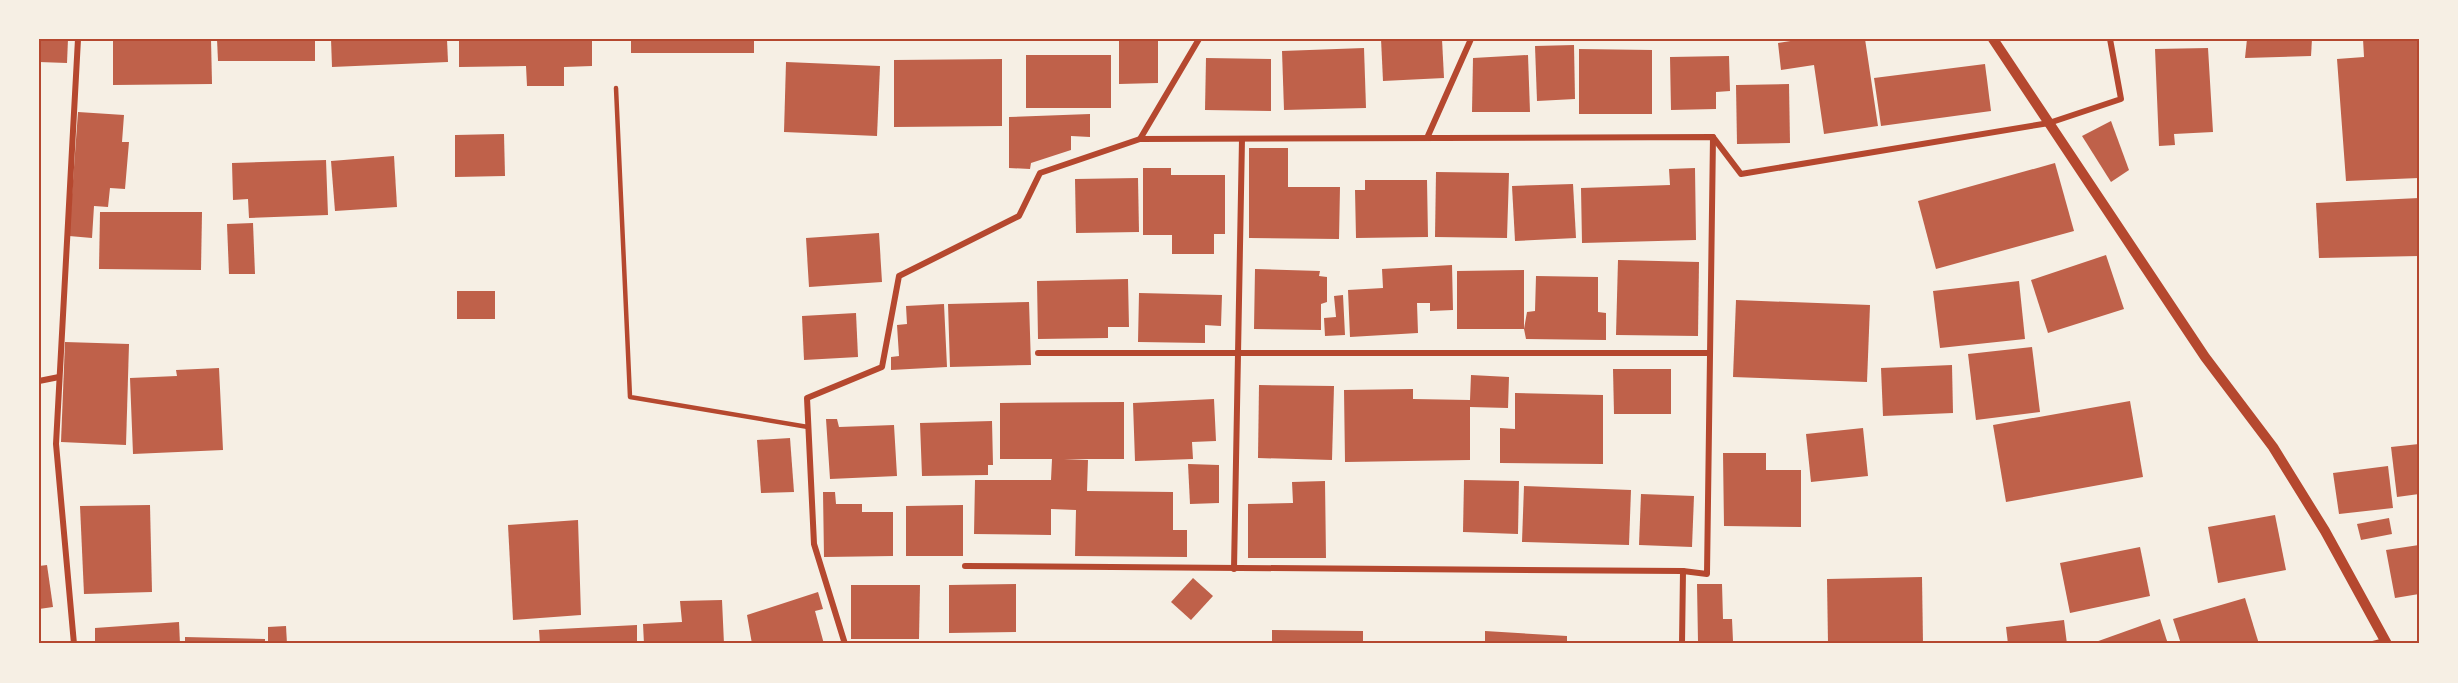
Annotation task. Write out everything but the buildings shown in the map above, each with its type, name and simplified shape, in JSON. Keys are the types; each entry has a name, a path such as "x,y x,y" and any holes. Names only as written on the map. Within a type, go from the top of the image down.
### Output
{"street":[{"path":"74,644 56,444 78,39"},
{"path":"1140,139 1199,39"},
{"path":"1427,138 1471,39"},
{"path":"1993,39 2205,357 2273,447 2325,531 2386,642 2373,644"},
{"path":"1713,137 1741,174 2049,123 2121,99 2110,39"},
{"path":"845,644 814,544 807,398 882,367 899,276 1019,216 1040,173 1140,139 1713,137"},
{"path":"965,566 1683,571 1707,574 1713,137"},
{"path":"1234,569 1242,139"},
{"path":"1038,353 1710,353"},
{"path":"39,381 59,377"},
{"path":"1682,644 1683,571"}],"lane":[{"path":"616,88 630,397 808,427"}]}
